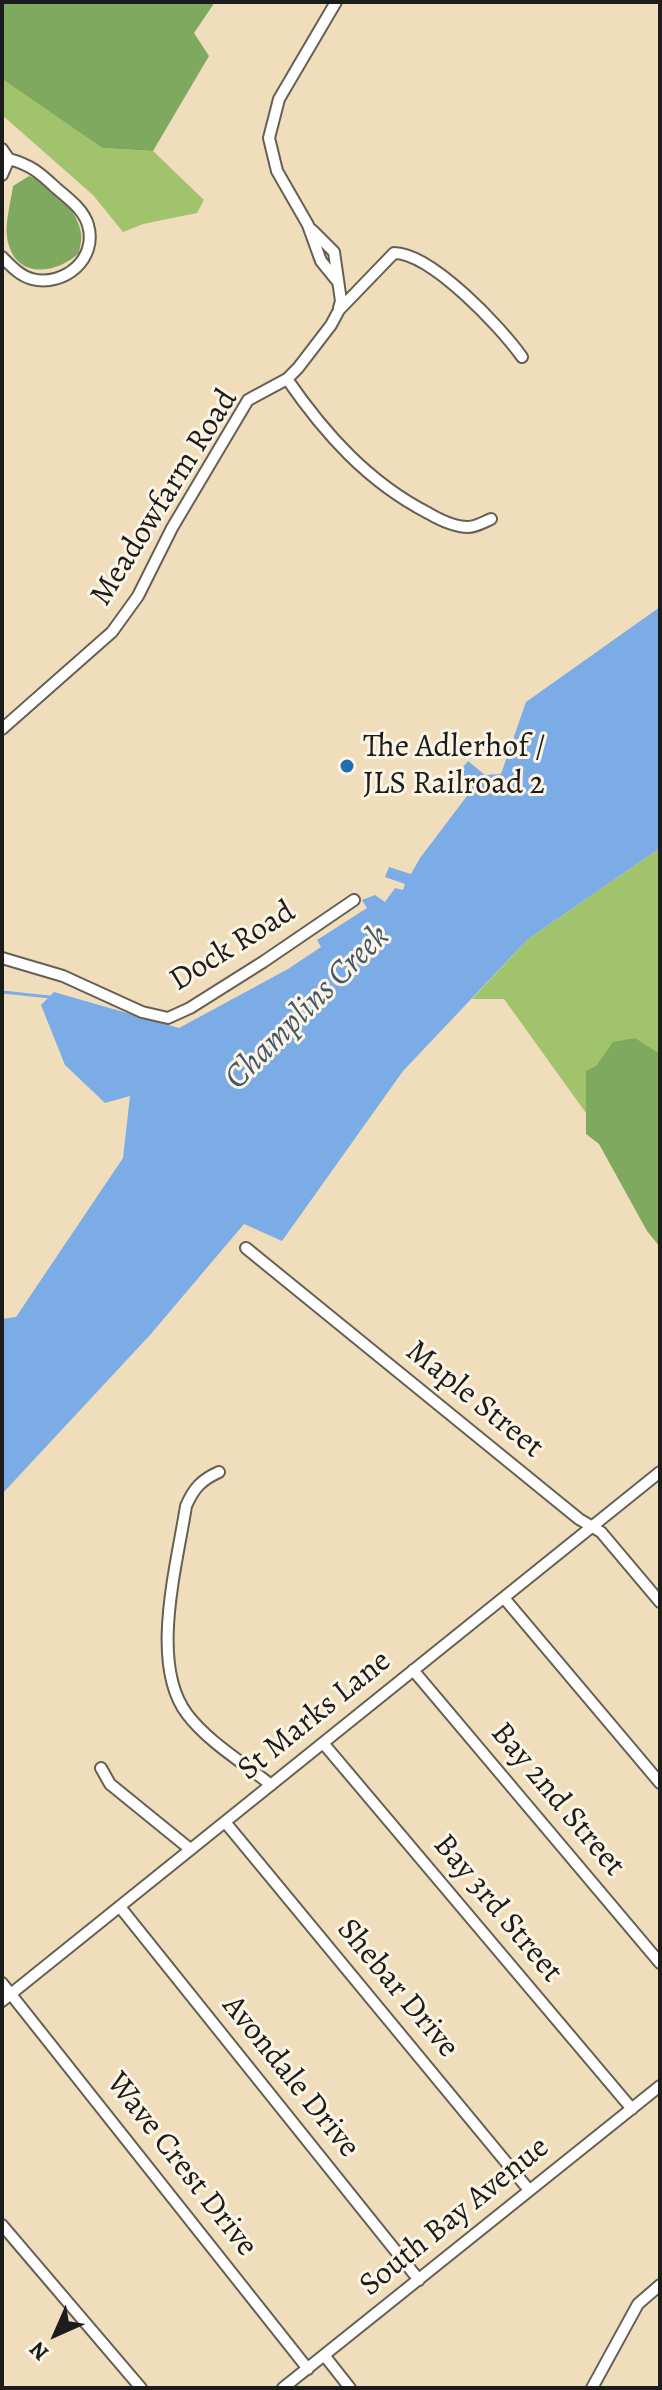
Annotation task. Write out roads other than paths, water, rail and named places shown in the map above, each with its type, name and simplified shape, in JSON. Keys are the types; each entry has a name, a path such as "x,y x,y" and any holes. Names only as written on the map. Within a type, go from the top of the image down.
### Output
{"street":[{"path":"336,2 279,99 269,138 277,171 308,225 334,252 339,310"},
{"path":"2,175 5,154 28,164 82,212 90,238 85,258 69,274 58,279 28,279 2,257"},
{"name":"Meadowfarm Road","path":"2,729 112,632 138,596 172,528 248,400 287,379 331,325 339,310 394,253 414,257 432,269 494,322 522,357"},
{"path":"287,379 347,455 399,498 443,521 461,526 472,527 491,519"},
{"name":"Dock Road","path":"2,958 63,976 142,1012 168,1018 190,1008 263,962 354,900"},
{"name":"Maple Street","path":"246,1248 579,1519 601,1532 660,1602"},
{"path":"219,1472 203,1479 193,1489 186,1506 167,1639 167,1662 173,1688 186,1713 201,1730 271,1785"},
{"name":"St Marks Lane","path":"2,2001 660,1472"},
{"path":"504,1598 660,1783"},
{"name":"Bay 2nd Street","path":"413,1670 660,1963"},
{"name":"Bay 3rd Street","path":"323,1743 632,2109"},
{"path":"101,1768 110,1784 190,1849"},
{"name":"Shebar Drive","path":"225,1822 529,2190"},
{"name":"Avondale Drive","path":"120,1907 419,2280"},
{"name":"Wave Crest Drive","path":"2,1983 308,2369"},
{"name":"South Bay Avenue","path":"283,2388 660,2086"},
{"path":"2,2225 141,2388"},
{"path":"592,2388 638,2304 660,2285"},
{"path":"324,2355 350,2388"}],"water":[{"name":"Champlins Creek","path":"660,607 660,848 528,939 403,1071 282,1241 244,1224 150,1335 2,1494 2,1319 16,1317 123,1158 130,1096 105,1103 65,1065 41,1005 54,992 179,1028 288,969 321,947 317,940 367,908 362,900 375,895 385,902 395,888 403,890 405,884 385,877 389,867 411,874 470,792 454,778 468,761 485,775 501,774 526,702"}],"waterway":[{"path":"2,992 50,997"}],"place":[{"name":"The Adlerhof / JLS Railroad 2","path":"347,766"}]}
